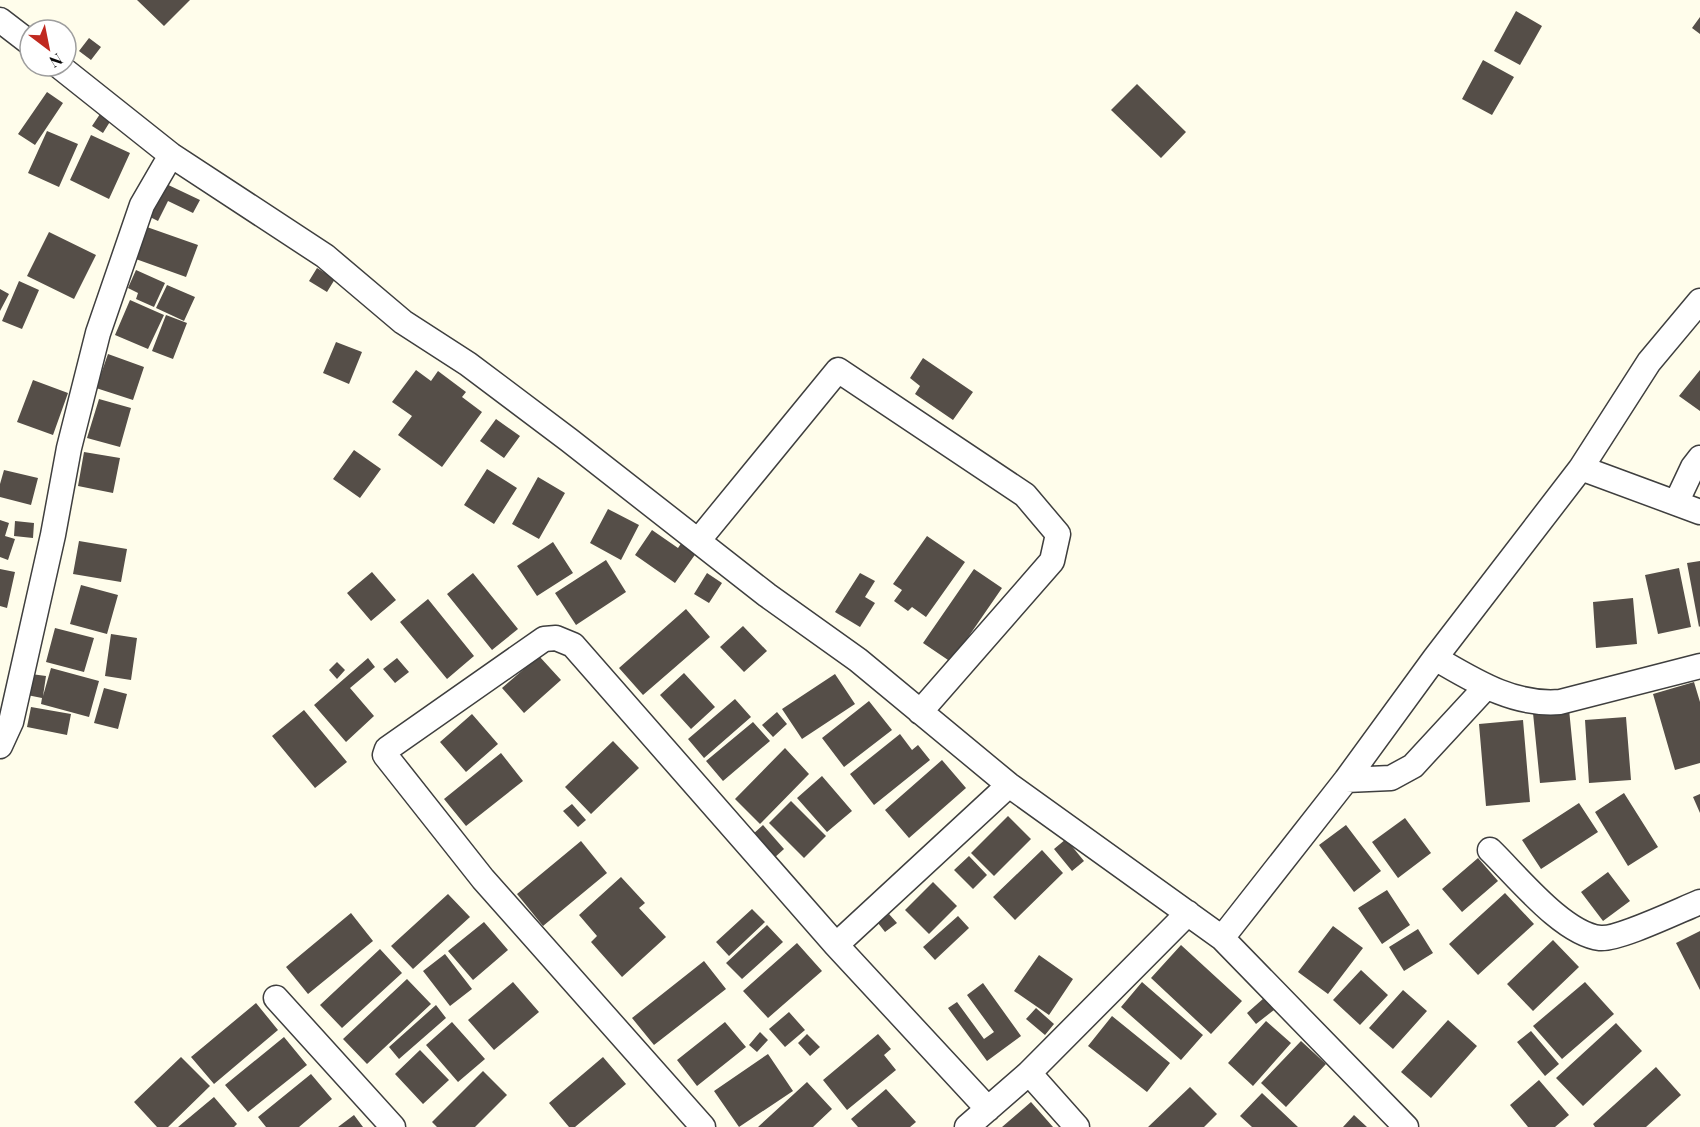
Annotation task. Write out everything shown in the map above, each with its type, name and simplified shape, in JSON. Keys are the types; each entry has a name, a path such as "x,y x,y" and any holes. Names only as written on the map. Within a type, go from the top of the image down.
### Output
{"street":[{"path":"0,20 18,34"},
{"path":"74,78 171,155 326,256 403,322 468,364 767,595 858,660 1009,785 1222,938 1406,1127"},
{"path":"0,746 12,722 53,535 69,448 98,333 142,205 171,155"},
{"path":"1222,938 1346,780 1435,658 1581,468 1649,362 1700,301"},
{"path":"698,541 838,370 1025,495 1058,534 1052,561 920,712"},
{"path":"1676,503 1693,467 1700,458"},
{"path":"1581,468 1700,512"},
{"path":"703,1127 483,879 385,755 387,749 544,639 556,638 573,645 836,945 988,1109"},
{"path":"1435,658 1486,687 1528,701 1552,703 1700,666"},
{"path":"1346,780 1391,778 1413,766 1486,687"},
{"path":"836,945 1009,785"},
{"path":"1490,850 1522,885 1577,930 1601,938 1623,933 1700,902"},
{"path":"967,1127 1029,1073 1188,914"},
{"path":"276,998 393,1127"},
{"path":"1029,1073 1077,1127"}],"building":[{"path":"137,0 190,0 164,26"},
{"path":"1516,11 1542,26 1520,65 1494,51"},
{"path":"1700,17 1700,34 1692,28"},
{"path":"89,38 101,47 91,60 79,51"},
{"path":"1483,60 1514,77 1492,115 1462,99"},
{"path":"1137,84 1186,132 1161,158 1111,110"},
{"path":"47,92 63,103 35,145 18,134"},
{"path":"100,114 111,120 103,133 92,126"},
{"path":"47,131 78,144 59,187 28,173"},
{"path":"91,135 130,153 109,199 70,180"},
{"path":"162,182 200,200 193,213 168,201 158,221 146,215"},
{"path":"144,226 198,245 186,277 133,258"},
{"path":"49,232 96,255 74,299 27,276"},
{"path":"317,268 335,279 327,292 309,281"},
{"path":"136,270 165,283 154,307 136,299 138,293 128,288"},
{"path":"19,281 39,290 22,329 2,321"},
{"path":"167,285 195,297 184,321 156,308"},
{"path":"0,289 9,294 0,311"},
{"path":"130,300 164,315 148,349 115,335"},
{"path":"166,315 187,323 173,359 152,351"},
{"path":"336,342 362,352 349,384 323,373"},
{"path":"108,354 144,367 133,400 96,388"},
{"path":"923,358 973,392 953,420 915,394 920,386 910,378"},
{"path":"416,370 431,381 438,371 466,392 462,397 482,412 442,467 398,435 412,416 392,402"},
{"path":"1700,370 1700,411 1679,396"},
{"path":"33,380 68,393 53,435 17,422"},
{"path":"99,399 131,408 120,447 87,438"},
{"path":"496,419 520,436 504,458 480,441"},
{"path":"354,450 381,469 360,498 333,479"},
{"path":"84,452 120,458 113,493 78,486"},
{"path":"487,469 517,488 494,524 464,505"},
{"path":"4,470 38,478 31,505 0,497 0,484"},
{"path":"538,477 565,493 539,539 512,524"},
{"path":"608,509 639,525 621,560 590,543"},
{"path":"0,520 9,523 5,536 15,539 8,560 0,557"},
{"path":"15,521 34,523 33,538 14,536"},
{"path":"652,530 678,548 684,539 699,549 675,583 635,555"},
{"path":"927,536 965,562 926,617 912,607 908,611 894,601 902,590 893,584"},
{"path":"79,541 127,549 121,582 73,574"},
{"path":"553,542 573,573 537,596 517,566"},
{"path":"606,560 626,592 576,625 555,593"},
{"path":"1700,561 1700,626 1699,627 1687,563"},
{"path":"1679,568 1691,627 1658,634 1645,575"},
{"path":"0,569 15,572 7,608 0,606"},
{"path":"974,569 1002,588 951,662 923,643"},
{"path":"372,572 396,600 371,621 347,593"},
{"path":"473,573 518,629 492,650 447,594"},
{"path":"707,573 722,583 709,603 694,594"},
{"path":"860,573 875,581 865,597 875,603 860,627 835,612"},
{"path":"81,585 118,595 107,634 70,624"},
{"path":"1633,598 1637,644 1596,648 1593,602"},
{"path":"428,599 474,656 447,679 400,622"},
{"path":"686,609 710,637 643,695 619,668"},
{"path":"743,626 767,651 744,672 720,647"},
{"path":"55,628 94,638 84,672 46,662"},
{"path":"111,634 137,638 131,680 105,676"},
{"path":"539,656 561,680 524,713 502,688"},
{"path":"368,658 375,667 350,688 374,716 346,742 314,705"},
{"path":"397,658 409,672 395,683 383,669"},
{"path":"337,662 345,670 337,679 329,670"},
{"path":"51,668 99,681 89,717 41,704 42,698 27,695 31,674 46,676 43,696"},
{"path":"684,673 715,707 691,729 660,695"},
{"path":"835,674 855,704 802,739 782,709"},
{"path":"1694,682 1700,702 1700,763 1675,770 1653,694"},
{"path":"104,688 127,694 118,729 94,723"},
{"path":"735,699 751,717 704,758 688,739"},
{"path":"869,701 892,730 844,767 822,738"},
{"path":"31,707 71,714 67,735 27,727"},
{"path":"1569,709 1576,780 1540,783 1533,713"},
{"path":"304,710 347,762 315,788 272,736"},
{"path":"777,712 787,724 773,737 762,725"},
{"path":"472,714 498,744 466,772 440,742"},
{"path":"1626,717 1631,780 1589,783 1585,720"},
{"path":"1523,720 1530,802 1486,806 1479,724"},
{"path":"753,722 770,741 723,781 706,761"},
{"path":"900,734 912,750 918,745 930,760 874,805 850,774"},
{"path":"613,741 639,768 591,814 565,787"},
{"path":"785,748 809,774 760,824 735,799"},
{"path":"501,753 523,781 466,826 444,799"},
{"path":"942,760 966,788 909,838 885,810"},
{"path":"822,776 852,811 827,832 797,798"},
{"path":"1624,793 1658,847 1628,866 1595,812"},
{"path":"1700,794 1700,813 1693,797"},
{"path":"791,801 826,836 804,858 769,823"},
{"path":"1579,803 1598,832 1541,869 1522,840"},
{"path":"572,804 586,820 578,827 563,811"},
{"path":"1008,816 1031,839 994,876 971,853"},
{"path":"1405,818 1431,853 1398,878 1372,842"},
{"path":"763,825 784,849 773,859 752,835"},
{"path":"1346,825 1381,871 1354,892 1319,845"},
{"path":"1066,839 1084,861 1072,871 1054,849"},
{"path":"581,841 607,873 543,926 517,894"},
{"path":"1042,850 1063,873 1015,920 993,897"},
{"path":"969,856 987,875 973,889 954,870"},
{"path":"1478,858 1498,881 1462,912 1442,889"},
{"path":"1608,872 1630,901 1603,921 1581,892"},
{"path":"621,877 645,903 639,908 666,937 622,977 591,942 597,936 579,915"},
{"path":"933,882 957,906 929,934 905,910"},
{"path":"1387,890 1410,925 1382,944 1358,908"},
{"path":"1505,893 1534,924 1478,975 1449,944"},
{"path":"448,894 470,917 413,969 391,946"},
{"path":"752,909 765,922 729,956 716,942"},
{"path":"351,913 373,941 308,994 286,967"},
{"path":"889,914 897,923 885,932 878,923"},
{"path":"958,916 969,928 935,960 923,947"},
{"path":"484,922 508,950 473,980 448,951"},
{"path":"767,925 783,942 742,979 726,963"},
{"path":"1333,926 1363,948 1328,994 1298,972"},
{"path":"1418,929 1433,953 1404,971 1389,947"},
{"path":"1700,931 1700,990 1676,943"},
{"path":"1553,940 1579,967 1533,1011 1507,984"},
{"path":"797,943 822,971 768,1018 743,991"},
{"path":"1181,945 1242,1001 1211,1034 1151,978"},
{"path":"380,949 402,973 342,1028 320,1005"},
{"path":"445,954 472,989 450,1006 423,971"},
{"path":"1039,955 1073,979 1049,1015 1014,991"},
{"path":"704,961 726,989 654,1045 632,1018"},
{"path":"1361,970 1388,995 1360,1025 1333,1000"},
{"path":"407,979 431,1004 367,1064 343,1039"},
{"path":"513,982 539,1012 494,1050 468,1020"},
{"path":"1142,982 1203,1035 1181,1060 1121,1007"},
{"path":"1585,982 1614,1014 1562,1059 1533,1026"},
{"path":"983,983 1021,1036 987,1061 948,1008 957,1002 984,1039 994,1032 967,995"},
{"path":"1403,990 1427,1011 1393,1049 1369,1028"},
{"path":"1264,998 1274,1010 1256,1024 1247,1013"},
{"path":"256,1003 278,1030 214,1084 191,1057"},
{"path":"436,1005 446,1018 399,1059 389,1047"},
{"path":"1036,1008 1054,1024 1045,1035 1026,1019"},
{"path":"789,1012 805,1030 785,1047 769,1029"},
{"path":"1112,1016 1170,1063 1147,1092 1088,1046"},
{"path":"1448,1020 1477,1046 1431,1098 1401,1072"},
{"path":"1266,1021 1291,1043 1253,1086 1228,1063"},
{"path":"452,1022 485,1059 458,1082 426,1045"},
{"path":"725,1022 746,1047 697,1086 677,1060"},
{"path":"1616,1023 1642,1051 1583,1106 1556,1078"},
{"path":"1531,1031 1559,1064 1545,1076 1517,1042"},
{"path":"760,1032 768,1040 757,1052 749,1045"},
{"path":"807,1034 820,1047 810,1056 798,1043"},
{"path":"878,1034 891,1049 884,1055 896,1070 847,1110 823,1080"},
{"path":"284,1037 307,1065 248,1112 225,1085"},
{"path":"1301,1041 1326,1064 1286,1107 1261,1083"},
{"path":"420,1050 449,1080 423,1104 395,1074"},
{"path":"768,1054 793,1091 739,1127 714,1091"},
{"path":"181,1057 210,1086 168,1127 157,1127 134,1102"},
{"path":"603,1057 626,1084 575,1127 569,1127 549,1103"},
{"path":"1656,1067 1681,1095 1646,1127 1595,1127 1593,1124"},
{"path":"483,1071 507,1095 475,1127 437,1127 432,1122"},
{"path":"311,1074 332,1099 299,1127 266,1127 258,1117"},
{"path":"1539,1080 1569,1115 1555,1127 1528,1127 1510,1105"},
{"path":"807,1082 832,1109 813,1127 758,1127"},
{"path":"1190,1087 1217,1114 1204,1127 1148,1127"},
{"path":"886,1089 916,1122 910,1127 858,1127 851,1119"},
{"path":"1262,1093 1298,1127 1252,1127 1240,1116"},
{"path":"214,1097 237,1124 234,1127 178,1127"},
{"path":"1031,1102 1053,1127 1002,1127"},
{"path":"354,1115 363,1127 338,1127"},
{"path":"1354,1115 1367,1127 1343,1127"}]}
